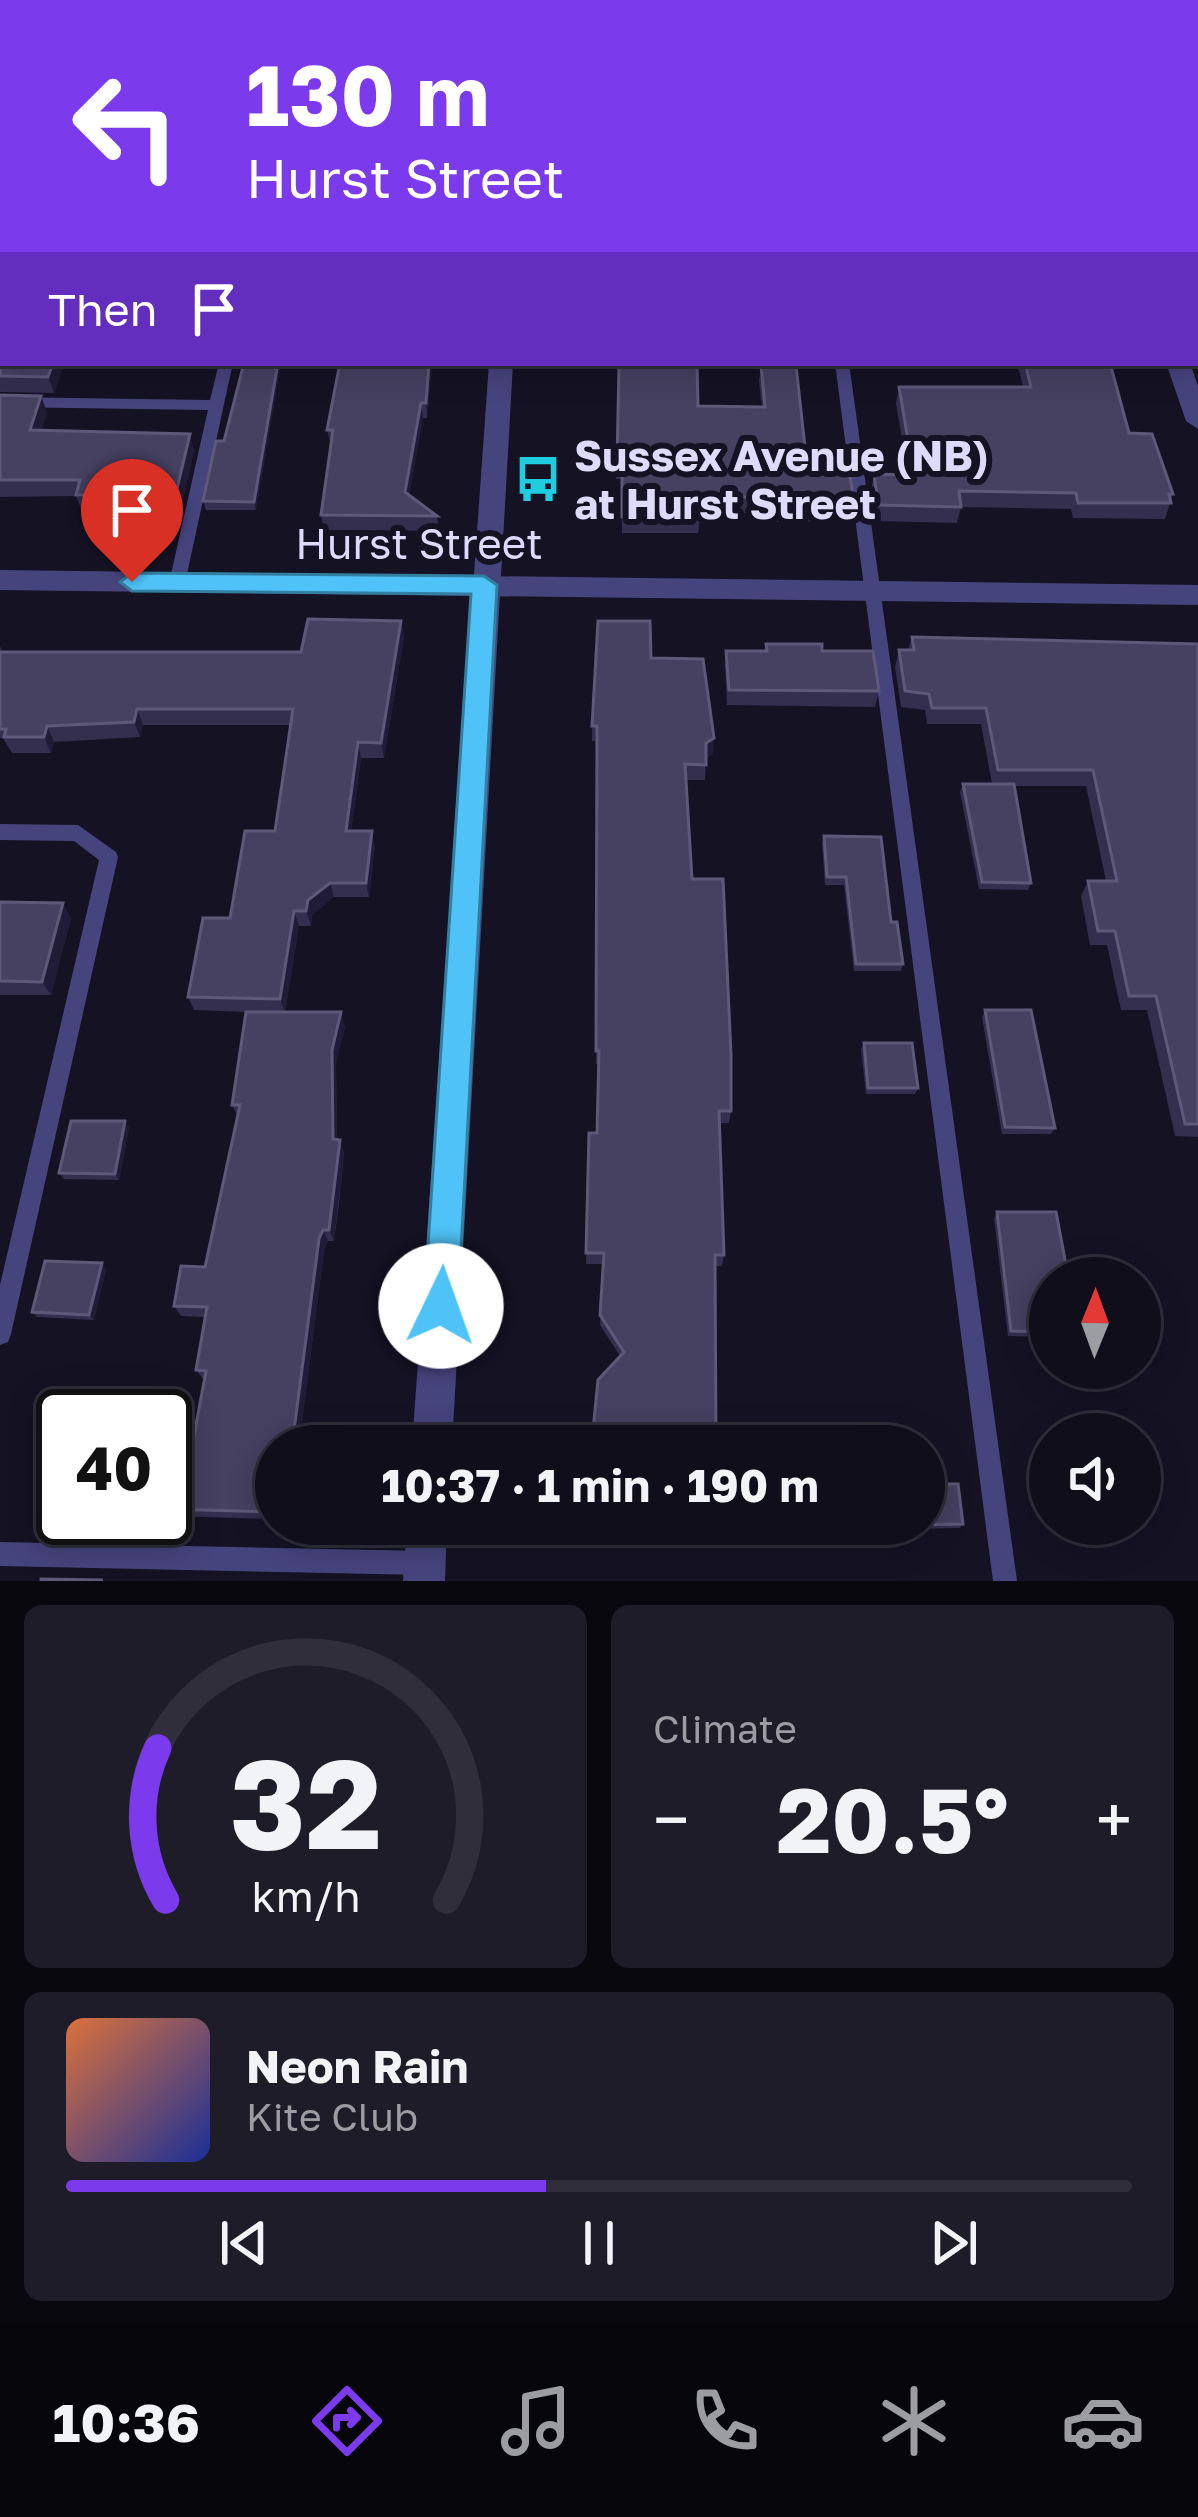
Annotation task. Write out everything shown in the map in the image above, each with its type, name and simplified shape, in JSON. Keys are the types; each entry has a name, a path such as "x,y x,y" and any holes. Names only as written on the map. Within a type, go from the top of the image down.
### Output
{"street":[{"path":"433,1425 502,366"},
{"path":"1179,366 1198,421"},
{"name":"Hurst Street","path":"0,580 1198,595"}],"lane":[{"path":"177,583 225,366"},
{"path":"842,366 1005,1581"},
{"path":"0,402 216,405"},
{"path":"0,832 78,833 109,857 0,1334"},
{"path":"0,1554 426,1556"}],"building":[{"path":"0,366 52,366 48,377 0,376"},
{"path":"243,366 277,366 254,502 203,501 216,441 224,441"},
{"path":"339,366 429,366 426,403 421,403 405,492 437,516 321,515 333,430 327,430"},
{"path":"619,366 697,366 698,406 765,407 761,366 796,366 807,466 843,466 844,474 850,474 854,505 772,506 771,497 709,497 709,502 699,502 700,518 622,517 622,463 617,463"},
{"path":"1026,366 1111,366 1129,433 1152,434 1173,494 1169,494 1171,503 1078,503 1076,493 959,491 961,507 878,505 874,474 914,475 899,387 1031,387"},
{"path":"0,395 41,396 30,430 190,434 176,493 76,495 80,480 0,480"},
{"path":"308,619 401,621 381,743 358,742 346,831 372,831 366,883 330,883 308,900 306,911 294,911 280,999 188,997 203,918 230,918 245,831 275,831 293,709 137,709 134,722 47,726 44,737 4,737 6,729 0,729 0,652 301,652"},
{"path":"598,621 650,621 651,658 703,659 714,738 706,743 706,765 685,764 692,879 723,879 731,1054 731,1111 719,1111 724,1255 715,1255 716,1425 594,1425 598,1380 624,1352 600,1315 604,1253 586,1253 589,1133 597,1133 599,1051 597,726 592,726"},
{"path":"912,637 1198,644 1198,1124 1185,1124 1156,996 1129,996 1115,931 1098,931 1088,881 1117,881 1093,770 998,770 986,708 932,708 929,694 905,691 899,650 914,650"},
{"path":"766,644 822,644 822,651 873,651 879,691 729,690 726,651 767,651"},
{"path":"963,784 1014,784 1031,883 982,882"},
{"path":"824,836 881,837 891,922 897,922 903,964 856,964 846,877 827,877"},
{"path":"0,902 63,903 42,982 0,981"},
{"path":"985,1010 1031,1010 1055,1128 1005,1127"},
{"path":"246,1012 341,1012 332,1050 333,1139 340,1140 329,1230 323,1230 319,1239 295,1425 255,1425 255,1511 192,1510 192,1441 206,1371 196,1370 207,1307 174,1306 181,1266 205,1267 240,1105 232,1105"},
{"path":"864,1043 912,1043 918,1088 868,1088"},
{"path":"71,1121 125,1121 115,1174 59,1173"},
{"path":"997,1212 1056,1212 1065,1257 1029,1257 1029,1331 1011,1331"},
{"path":"45,1261 102,1263 89,1315 32,1312"},
{"path":"945,1484 958,1484 963,1524 945,1524"}],"place":[{"name":"Sussex Avenue (NB) at Hurst Street","path":"538,479"}],"route":[{"path":"132,582 484,585 441,1306"}]}
